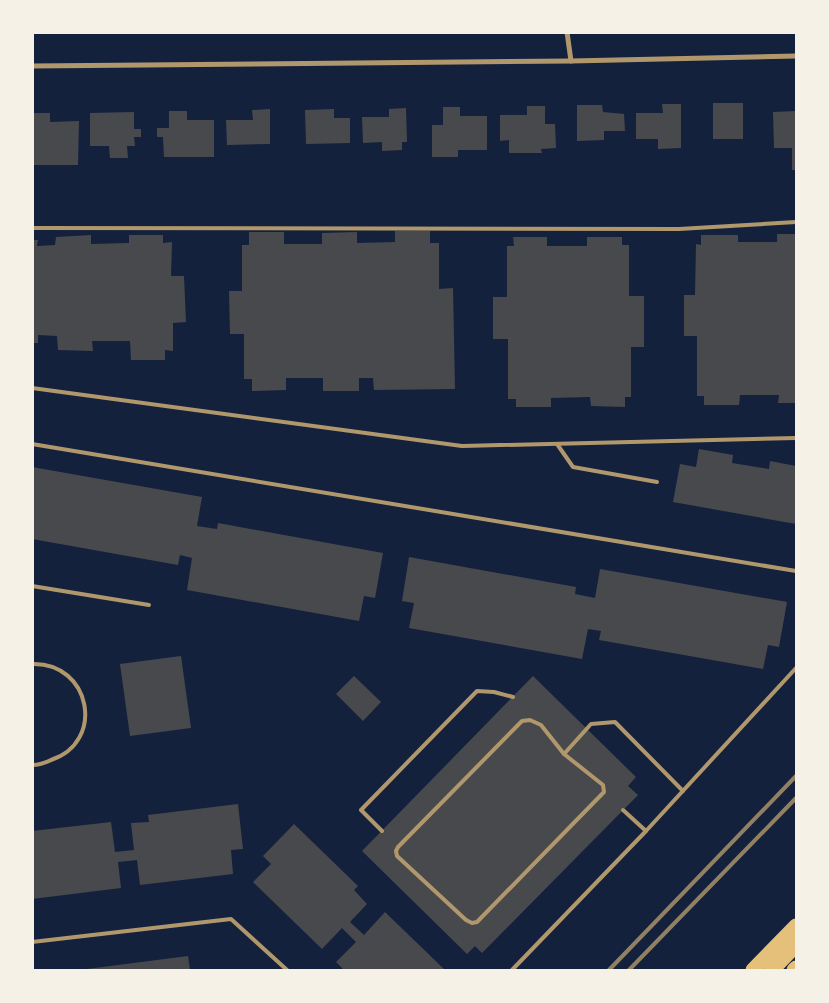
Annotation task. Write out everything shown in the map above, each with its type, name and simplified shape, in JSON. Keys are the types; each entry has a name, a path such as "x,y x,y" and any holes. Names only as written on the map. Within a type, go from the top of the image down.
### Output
{"highway":[{"path":"753,970 796,926"},
{"path":"772,970 796,945"}],"street":[{"path":"567,32 571,61"},
{"path":"32,66 571,61 796,56"}],"lane":[{"path":"32,228 679,229 796,222"},
{"path":"32,388 462,446 796,438"},
{"path":"32,444 796,571"},
{"path":"557,444 573,467 657,482"},
{"path":"32,586 149,605"},
{"path":"32,664 44,663 65,672 77,684 84,698 86,720 78,741 63,756 38,765 32,765"},
{"path":"512,970 646,831 796,668"},
{"path":"382,830 361,810 477,692 494,692 512,697"},
{"path":"530,720 541,725 564,754 603,785 604,792 477,922 472,923 466,920 397,856 396,851 398,847 522,721 530,720"},
{"path":"564,754 591,724 615,722 682,791"},
{"path":"623,810 646,831"},
{"path":"32,942 231,920 287,970"}],"building":[{"path":"713,103 743,103 743,139 713,139"},
{"path":"662,104 681,104 681,148 658,149 658,139 636,139 636,113 663,113"},
{"path":"577,105 602,105 603,112 624,114 625,131 604,131 604,140 577,141"},
{"path":"527,106 545,106 545,124 555,124 556,148 541,149 542,153 509,153 509,140 500,141 500,115 527,115"},
{"path":"443,107 460,107 460,116 487,116 487,150 458,150 458,157 432,157 432,125 443,125"},
{"path":"406,108 407,142 402,142 402,150 382,151 382,142 363,143 362,117 389,117 389,109"},
{"path":"270,109 270,144 227,145 226,120 253,120 252,110"},
{"path":"334,109 334,118 350,118 350,143 306,144 305,110"},
{"path":"169,111 187,111 187,120 214,120 214,157 164,157 163,137 157,137 157,128 169,128"},
{"path":"796,111 796,170 792,170 792,148 774,148 773,112"},
{"path":"134,112 134,129 141,129 141,137 134,137 135,146 127,146 128,158 110,158 109,146 90,146 90,113"},
{"path":"32,113 50,113 50,122 79,121 78,165 33,165"},
{"path":"395,231 430,231 430,243 439,243 439,289 453,288 455,389 374,390 373,378 359,378 359,391 323,391 323,378 286,378 286,390 252,391 252,379 244,379 244,334 230,334 229,291 242,291 242,245 249,245 249,232 284,232 284,244 322,244 322,233 357,232 357,243 395,242"},
{"path":"777,234 796,234 796,403 778,403 779,395 740,395 739,405 704,405 704,396 697,396 697,336 684,336 684,295 695,295 696,244 701,245 701,235 738,235 738,242 777,242"},
{"path":"91,235 91,244 129,243 129,235 163,235 163,243 172,242 171,276 184,276 186,322 173,323 173,351 165,350 165,360 131,360 130,341 92,341 93,351 58,350 57,336 38,335 38,343 32,343 32,240 38,240 37,246 55,245 56,237"},
{"path":"513,237 547,237 547,246 587,246 587,237 622,237 622,245 629,245 629,296 644,296 644,347 631,347 631,397 625,397 625,407 591,406 590,397 551,398 551,407 516,407 516,399 508,399 508,339 493,339 493,297 507,297 507,246 514,246"},
{"path":"699,449 733,455 732,463 769,469 770,461 796,466 796,524 673,502 680,464 696,467"},
{"path":"32,467 202,497 197,526 217,529 218,523 383,553 375,598 364,596 359,621 187,590 192,558 180,555 178,565 32,539"},
{"path":"409,557 576,587 575,594 595,598 600,569 787,602 779,647 768,645 763,669 599,640 601,631 588,629 582,659 409,628 414,603 402,601"},
{"path":"181,656 191,728 130,736 120,664"},
{"path":"354,676 381,702 363,721 336,694"},
{"path":"533,676 636,777 628,786 638,795 482,953 475,946 467,954 362,851"},
{"path":"238,804 243,849 231,850 233,874 140,885 137,860 118,862 121,888 32,899 32,831 111,822 115,852 134,850 131,823 149,822 148,815"},
{"path":"294,824 358,886 354,890 367,904 350,922 364,935 385,912 445,970 344,970 336,962 356,942 342,928 322,949 253,882 271,864 263,856"},
{"path":"188,956 190,970 87,970 87,969"}],"railway":[{"path":"609,970 796,776"},
{"path":"629,970 796,798"}]}
